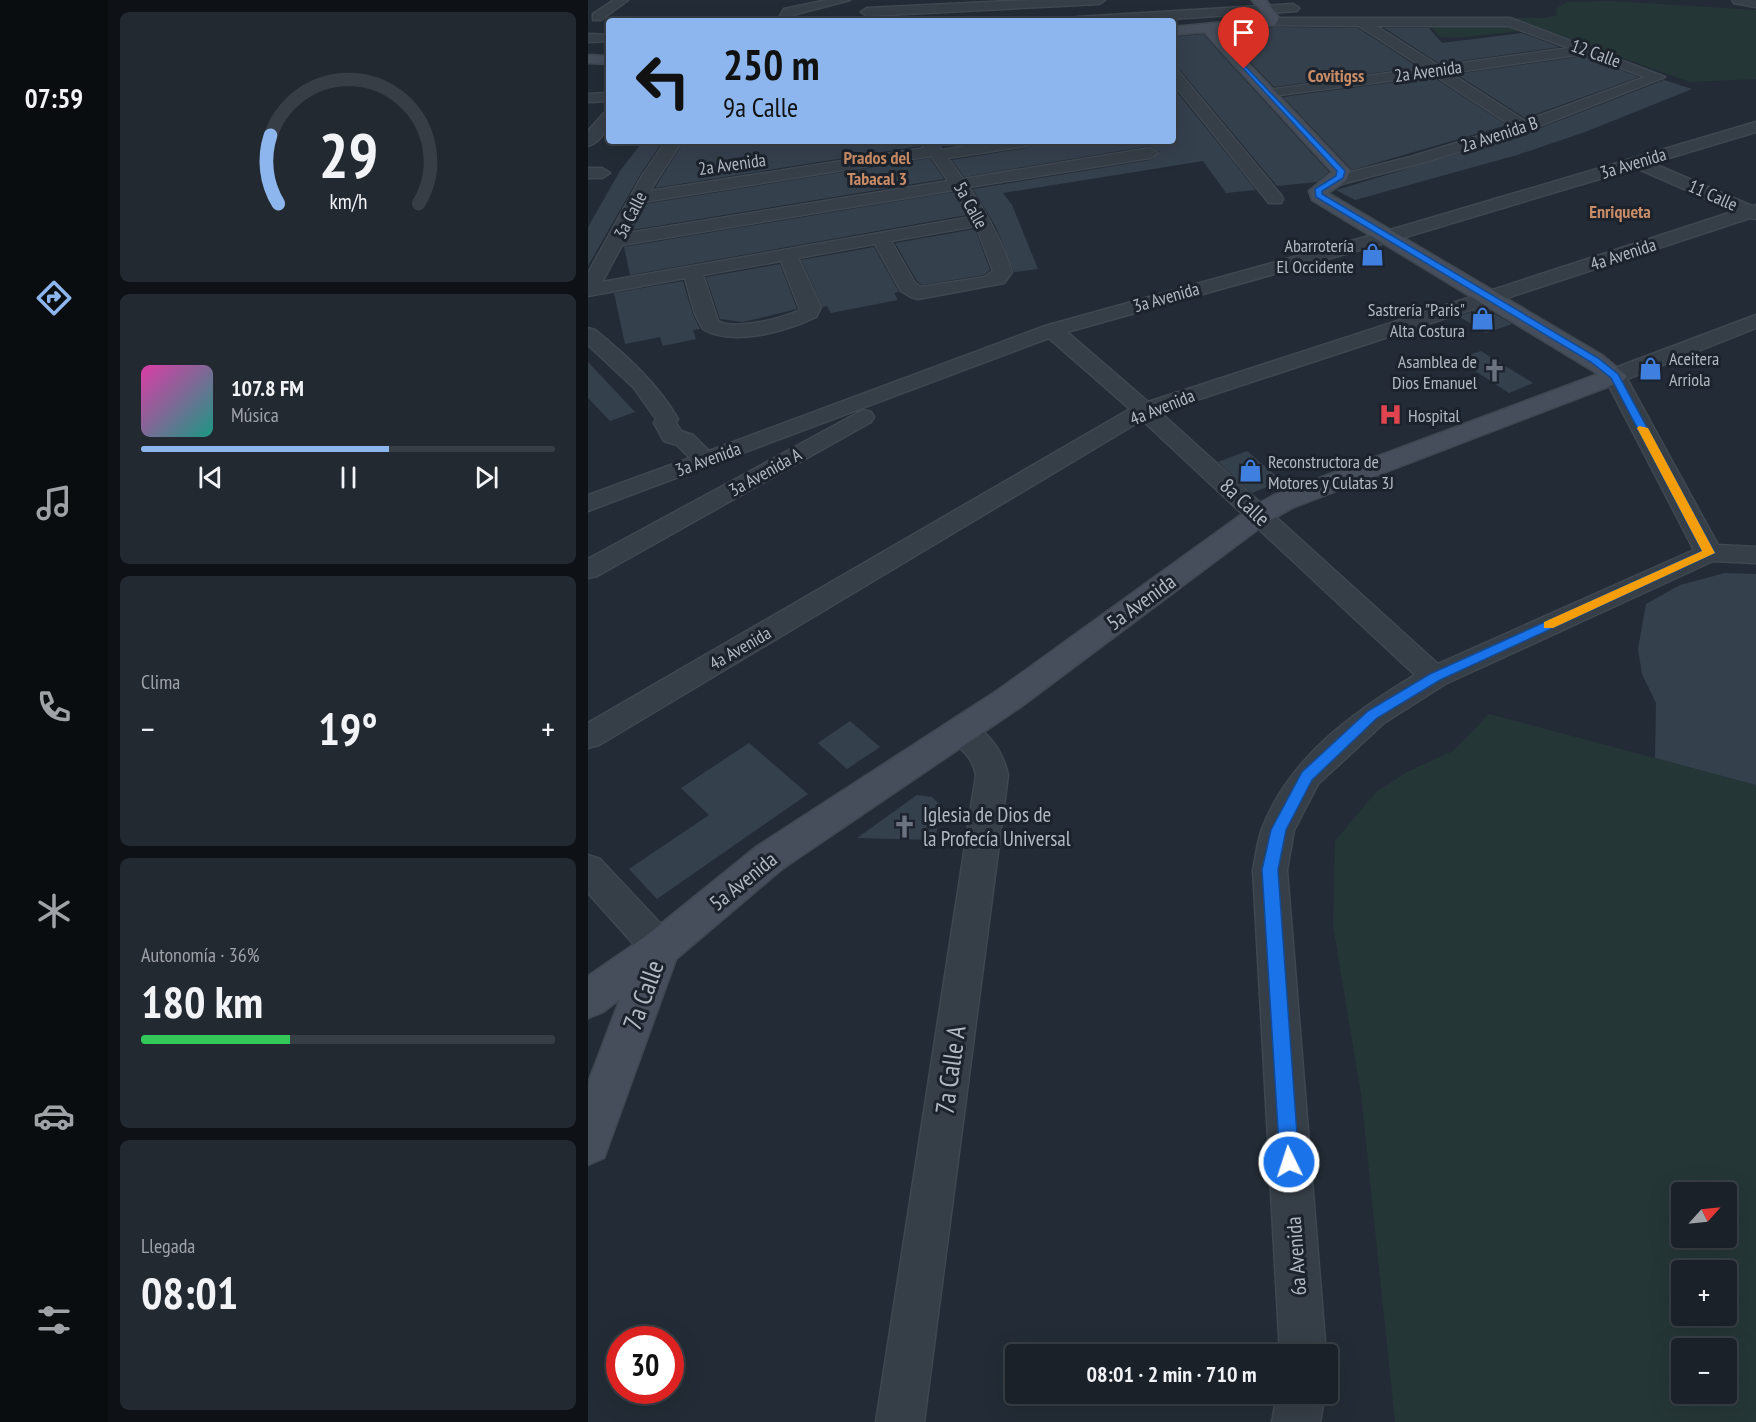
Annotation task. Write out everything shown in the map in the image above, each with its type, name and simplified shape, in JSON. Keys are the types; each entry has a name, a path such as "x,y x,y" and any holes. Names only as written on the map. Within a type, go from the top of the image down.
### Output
{"main road":[{"path":"1176,31 1208,28 1265,10"},
{"path":"1208,28 1338,167 1342,174 1318,190 1318,195 1594,360 1615,376"},
{"path":"588,60 606,60"},
{"name":"5a Avenida","path":"588,999 660,948 769,858 1010,698 1259,515 1284,501 1615,376"},
{"name":"7a Calle","path":"588,1142 660,948"}],"street":[{"path":"784,18 789,12 844,0"},
{"path":"868,11 1099,0"},
{"path":"597,10 619,2"},
{"path":"1002,3 1006,18"},
{"path":"1128,18 1311,7"},
{"name":"12 Calle","path":"1265,10 1362,22 1502,21 1536,30 1657,75"},
{"path":"1362,22 1524,127"},
{"path":"588,38 605,38"},
{"name":"2a Avenida","path":"1269,94 1587,49"},
{"name":"2a Avenida B","path":"1334,181 1416,160 1524,127 1656,80 1657,75"},
{"path":"1176,78 1275,199"},
{"path":"588,98 606,97"},
{"path":"588,141 606,120"},
{"name":"3a Avenida","path":"588,504 941,374 1053,330 1145,302 1386,237 1756,127"},
{"name":"3a Calle","path":"588,290 650,176 672,144"},
{"path":"639,198 1004,144"},
{"path":"923,170 937,153"},
{"name":"5a Calle","path":"879,238 908,287 918,293 988,282 1000,276 1002,268 981,220 960,184 937,153"},
{"path":"617,240 1150,153"},
{"name":"11 Calle","path":"1637,162 1754,212"},
{"name":"2a Avenida","path":"650,176 673,173"},
{"name":"4a Avenida","path":"588,737 1144,410 1754,212"},
{"path":"588,290 981,220"},
{"path":"693,271 708,324 718,331 740,330 796,319 809,314 811,307 788,254"},
{"name":"5a Avenida","path":"1615,376 1752,326"},
{"name":"8a Calle","path":"1053,330 1144,410 1435,677"},
{"path":"588,333 635,377 661,407 667,419 665,423 672,436 683,439 705,460"},
{"name":"3a Avenida A","path":"588,570 941,374"},
{"path":"1615,376 1709,553"},
{"name":"6a Avenida","path":"1302,1344 1270,870 1278,830 1307,776 1373,715 1435,677 1709,553 1756,555"},
{"name":"7a Calle A","path":"900,1422 992,775 989,757 978,742 960,730"},
{"name":"7a Calle","path":"588,869 660,948"},
{"path":"1296,1422 1299,1404"}],"shaded area":[{"path":"1611,1 1756,10 1756,79 1690,82 1506,18 1545,18 1558,15 1556,9 1567,2"},
{"path":"1427,23 1508,23 1528,30 1456,38 1440,37"},
{"path":"1489,714 1756,785 1756,1422 1395,1422 1361,1094 1333,925 1335,841 1376,792 1409,771 1453,751"}],"building":[{"path":"1274,27 1358,28 1418,67 1274,87 1223,33"},
{"path":"1384,28 1429,28 1442,43 1522,33 1560,47 1440,64"},
{"path":"1203,34 1329,172 1317,182 1277,186 1180,70 1176,69 1176,37"},
{"path":"1584,56 1639,77 1525,118 1456,74"},
{"path":"1433,77 1507,125 1352,170 1283,97"},
{"path":"1664,80 1692,89 1585,132 1517,155 1355,200 1336,190 1530,132"},
{"path":"1176,91 1256,190 1226,193 1203,161 1003,193 1012,205 1038,269 1014,272 996,227 973,189 1150,160 1160,152 1150,146 964,177 952,160 1026,148 1032,144 1176,144"},
{"path":"641,144 661,144 640,175 588,266 588,227 620,171"},
{"path":"682,144 919,144 920,146 655,188"},
{"path":"930,158 944,179 632,230 645,204"},
{"path":"953,192 967,215 630,275 624,247"},
{"path":"975,229 990,270 984,275 922,285 917,281 895,243"},
{"path":"874,247 899,292 894,293 898,300 831,313 827,306 823,307 801,260"},
{"path":"780,264 797,309 743,322 720,319 706,277"},
{"path":"683,281 693,315 700,329 693,330 696,339 663,346 660,337 625,344 614,293"},
{"name":"Sastrería \"Paris\" Alta Costura","path":"1484,308 1512,324 1486,333 1458,316"},
{"name":"Asamblea de Dios Emanuel","path":"1481,351 1533,383 1509,393 1457,359"},
{"path":"588,362 635,412 610,421 588,398"},
{"name":"Reconstructora de Motores y Culatas 3J","path":"1247,451 1282,481 1252,493 1218,462"},
{"path":"1725,573 1756,574 1756,785 1655,758 1656,703 1642,674 1638,649 1646,604 1680,585"},
{"path":"850,721 880,747 847,769 818,743"},
{"path":"749,743 808,794 657,899 629,869 709,815 681,788"},
{"name":"Iglesia de Dios de la Profecía Universal","path":"917,795 932,797 941,806 935,840 857,838"}],"slow traffic":[{"path":"1549,625 1709,553 1642,428"}],"place":[{"name":"Abarrotería El Occidente","path":"1372,255"},
{"name":"Sastrería \"Paris\" Alta Costura","path":"1483,319"},
{"name":"Aceitera Arriola","path":"1651,368"},
{"name":"Asamblea de Dios Emanuel","path":"1495,371"},
{"name":"Hospital","path":"1390,415"},
{"name":"Reconstructora de Motores y Culatas 3J","path":"1250,471"},
{"name":"Iglesia de Dios de la Profecía Universal","path":"905,826"}],"district":[{"name":"Covitigss","path":"1336,75"},
{"name":"Prados del Tabacal 3","path":"877,167"},
{"name":"Enriqueta","path":"1620,211"}],"route":[{"path":"1244,69 1341,171 1340,177 1318,190 1318,195 1594,360 1615,376 1709,553 1435,677 1373,715 1340,743 1307,776 1278,830 1270,870 1289,1162"}]}
